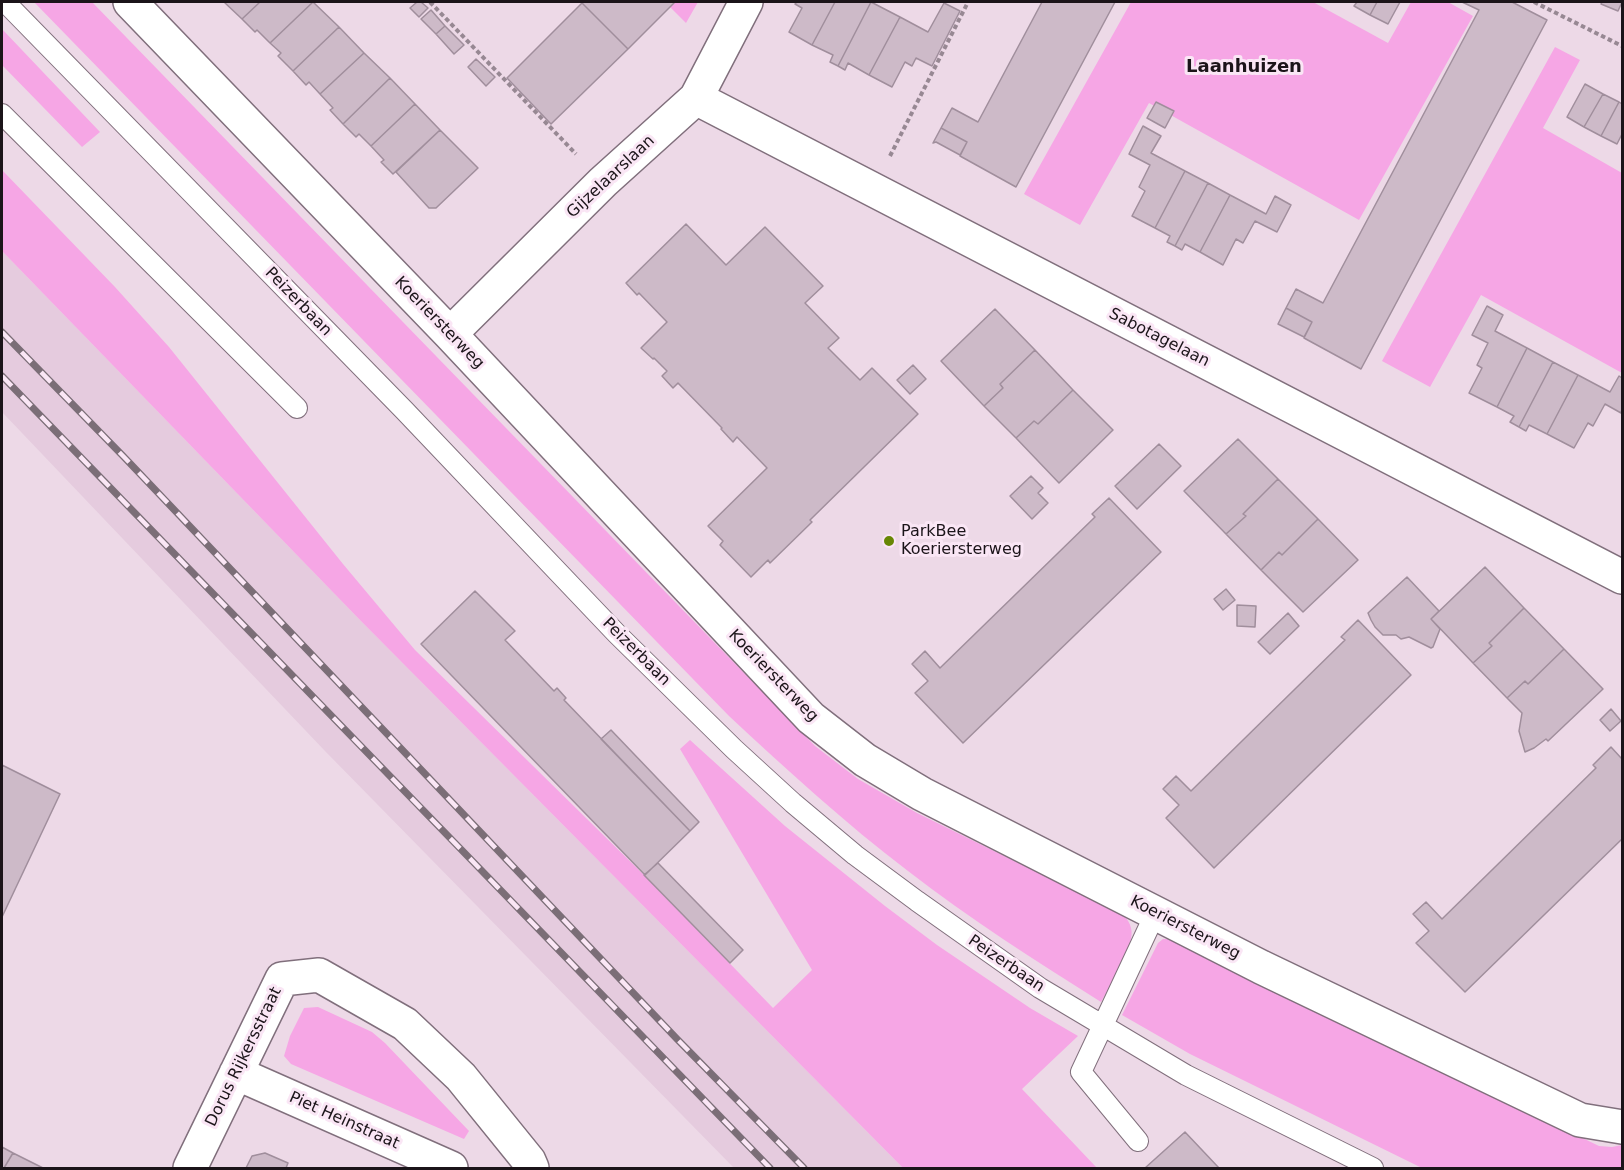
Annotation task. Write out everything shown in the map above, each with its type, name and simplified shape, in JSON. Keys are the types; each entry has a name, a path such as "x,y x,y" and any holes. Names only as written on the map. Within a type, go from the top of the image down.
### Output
{"street":[{"name":"Koeriersterweg","path":"130,2 450,334 811,718 865,760 922,794 1261,967 1580,1120 1623,1127"},
{"name":"Gijzelaarslaan","path":"450,334 603,182 696,98 746,2"},
{"name":"Sabotagelaan","path":"696,98 1623,577"},
{"name":"Dorus Rijkersstraat","path":"190,1168 282,979 319,975 405,1024 461,1077 529,1161 532,1168"},
{"name":"Piet Heinstraat","path":"236,1073 451,1168"}],"lane":[{"name":"Peizerbaan","path":"5,2 396,402 617,634 734,749 811,818 899,888 1031,981 1103,1026 1186,1075 1373,1168"},
{"path":"2,114 297,408"},
{"path":"1138,1141 1081,1072 1156,912"}],"path":[{"path":"430,2 603,182"},
{"path":"873,190 969,2"},
{"path":"1534,2 1623,46"}],"shaded area":[{"path":"34,2 92,2 815,746 858,779 917,813 1124,915 1131,928 1130,944 1101,1002 931,889 839,815 729,716"},
{"path":"676,2 698,2 686,23 670,7"},
{"path":"1131,2 1313,2 1388,43 1411,2 1448,2 1473,16 1359,220 1149,103 1080,225 1024,194"},
{"path":"2,29 100,132 82,147 2,65"},
{"path":"1555,47 1580,60 1543,128 1622,173 1622,373 1481,295 1430,387 1382,361"},
{"path":"2,170 115,287 169,347 415,650 644,875 773,1008 812,970 680,749 690,740 785,826 885,906 937,945 1030,1008 1078,1036 1022,1089 1097,1168 903,1168 357,617 2,251"},
{"path":"2,251 357,617 903,1168 734,1168 325,751 2,412"},
{"path":"1163,939 1171,939 1599,1146 1622,1145 1622,1168 1422,1168 1190,1054 1122,1015 1158,943"},
{"path":"318,1007 372,1032 385,1043 469,1131 464,1139 291,1064 284,1056 290,1036 304,1008"}],"building":[{"path":"224,2 260,2 242,19"},
{"path":"260,2 313,2 270,43 242,19"},
{"path":"313,2 339,27 293,71 278,56 281,53 270,43"},
{"path":"417,2 421,2 428,8 419,17 410,8"},
{"path":"675,2 628,49 582,3"},
{"path":"797,2 835,2 812,45 789,32 802,8 795,4"},
{"path":"835,2 871,2 838,66 830,62 833,55 812,45"},
{"path":"871,2 900,17 869,75 848,63 845,70 838,66"},
{"path":"1042,2 1115,2 1016,187 960,156 967,142 941,128 952,108 978,122"},
{"path":"1357,2 1377,2 1370,15 1354,6"},
{"path":"1377,2 1400,2 1388,24 1370,15"},
{"path":"1462,2 1512,2 1547,20 1361,369 1304,338 1312,322 1286,308 1296,289 1323,303 1479,10"},
{"path":"1602,2 1622,2 1618,11 1601,4"},
{"path":"582,3 628,49 551,124 507,78"},
{"path":"944,3 960,11 932,66 916,58 912,66 905,62 892,87 869,75 900,17 928,32"},
{"path":"431,10 445,26 436,34 421,19"},
{"path":"445,26 464,45 454,54 436,34"},
{"path":"339,27 364,53 320,94 309,82 306,85 293,71"},
{"path":"364,53 390,78 343,124 320,94"},
{"path":"476,59 495,77 486,86 468,67"},
{"path":"390,78 415,104 371,146 359,134 356,137 343,124"},
{"path":"1585,84 1603,94 1584,127 1567,117"},
{"path":"1603,94 1619,102 1601,136 1584,127"},
{"path":"1156,102 1174,111 1165,128 1147,118"},
{"path":"1619,102 1622,104 1622,134 1617,144 1601,136"},
{"path":"415,104 440,130 393,174 381,162 384,160 371,146"},
{"path":"1143,126 1161,136 1151,153 1185,171 1155,228 1132,216 1145,191 1139,187 1150,165 1129,154"},
{"path":"941,128 967,142 960,155 936,142 933,143"},
{"path":"440,130 478,168 436,208 429,208 396,172"},
{"path":"1185,171 1208,183 1175,246 1167,242 1170,236 1155,228"},
{"path":"1208,183 1230,195 1200,252 1185,244 1182,250 1175,246"},
{"path":"1230,195 1266,214 1275,196 1291,205 1277,232 1255,221 1243,243 1236,239 1223,265 1200,252"},
{"path":"686,224 726,265 765,227 823,286 805,303 839,338 828,348 860,380 872,368 918,414 810,520 812,522 770,563 768,560 751,577 720,545 723,541 708,526 767,468 737,437 733,442 678,383 673,388 662,376 667,371 641,348 667,322 626,283"},
{"path":"1487,306 1503,315 1495,331 1527,348 1497,407 1469,393 1482,368 1477,365 1488,343 1472,335"},
{"path":"1286,308 1312,322 1304,337 1278,324"},
{"path":"995,309 1035,350 1000,384 1003,388 984,406 941,361"},
{"path":"1527,348 1553,362 1519,427 1510,422 1514,416 1497,407"},
{"path":"1035,350 1073,390 1038,424 1034,421 1016,438 984,406 1003,388 1000,384"},
{"path":"1553,362 1578,375 1547,434 1529,425 1526,431 1519,427"},
{"path":"913,365 926,379 910,394 897,380"},
{"path":"1578,375 1610,392 1619,376 1622,378 1622,409 1621,413 1605,404 1593,426 1588,423 1574,448 1547,434"},
{"path":"1073,390 1113,430 1059,483 1016,438 1034,421 1038,424"},
{"path":"1238,439 1278,479 1243,514 1246,516 1226,534 1184,491"},
{"path":"1159,444 1181,466 1137,509 1115,486"},
{"path":"1031,476 1043,488 1038,493 1048,503 1032,519 1010,496"},
{"path":"1278,479 1318,519 1282,555 1279,552 1261,570 1226,534 1246,516 1243,514"},
{"path":"1109,498 1161,552 963,743 915,693 928,681 912,664 925,651 940,668 1095,517 1092,514"},
{"path":"1318,519 1358,560 1303,612 1261,570 1279,552 1282,555"},
{"path":"1485,567 1524,608 1489,643 1492,646 1473,663 1431,619"},
{"path":"1407,577 1439,611 1431,619 1440,629 1431,648 1409,637 1401,639 1396,635 1383,635 1375,627 1368,613"},
{"path":"1226,589 1235,600 1223,610 1214,599"},
{"path":"475,591 515,631 505,640 554,691 557,688 566,698 564,700 690,831 645,875 421,644"},
{"path":"1237,605 1256,606 1255,627 1237,626"},
{"path":"1524,608 1564,649 1528,684 1525,681 1507,698 1473,663 1492,646 1489,643"},
{"path":"1288,613 1299,626 1270,654 1258,642"},
{"path":"1358,620 1411,675 1214,868 1166,818 1179,805 1163,789 1176,776 1191,791 1345,640 1341,637"},
{"path":"1564,649 1603,689 1548,741 1546,739 1525,752 1519,731 1522,713 1507,698 1525,681 1528,684"},
{"path":"1611,709 1621,721 1610,731 1600,720"},
{"path":"611,730 699,822 690,831 601,739"},
{"path":"1611,747 1622,759 1622,839 1465,992 1416,943 1429,931 1413,914 1426,902 1442,919 1596,768 1593,765"},
{"path":"2,765 60,794 2,917"},
{"path":"658,863 743,950 730,963 644,875"},
{"path":"1185,1132 1219,1168 1145,1168"},
{"path":"2,1147 13,1153 4,1168 2,1168"},
{"path":"13,1153 43,1168 4,1168"},
{"path":"265,1153 288,1163 286,1168 246,1168 252,1156"}],"railway":[{"path":"2,332 124,457 677,1039 804,1168"},
{"path":"2,376 770,1168"}],"place":[{"name":"ParkBee Koeriersterweg","path":"889,541"}],"district":[{"name":"Laanhuizen","path":"1244,67"}]}
